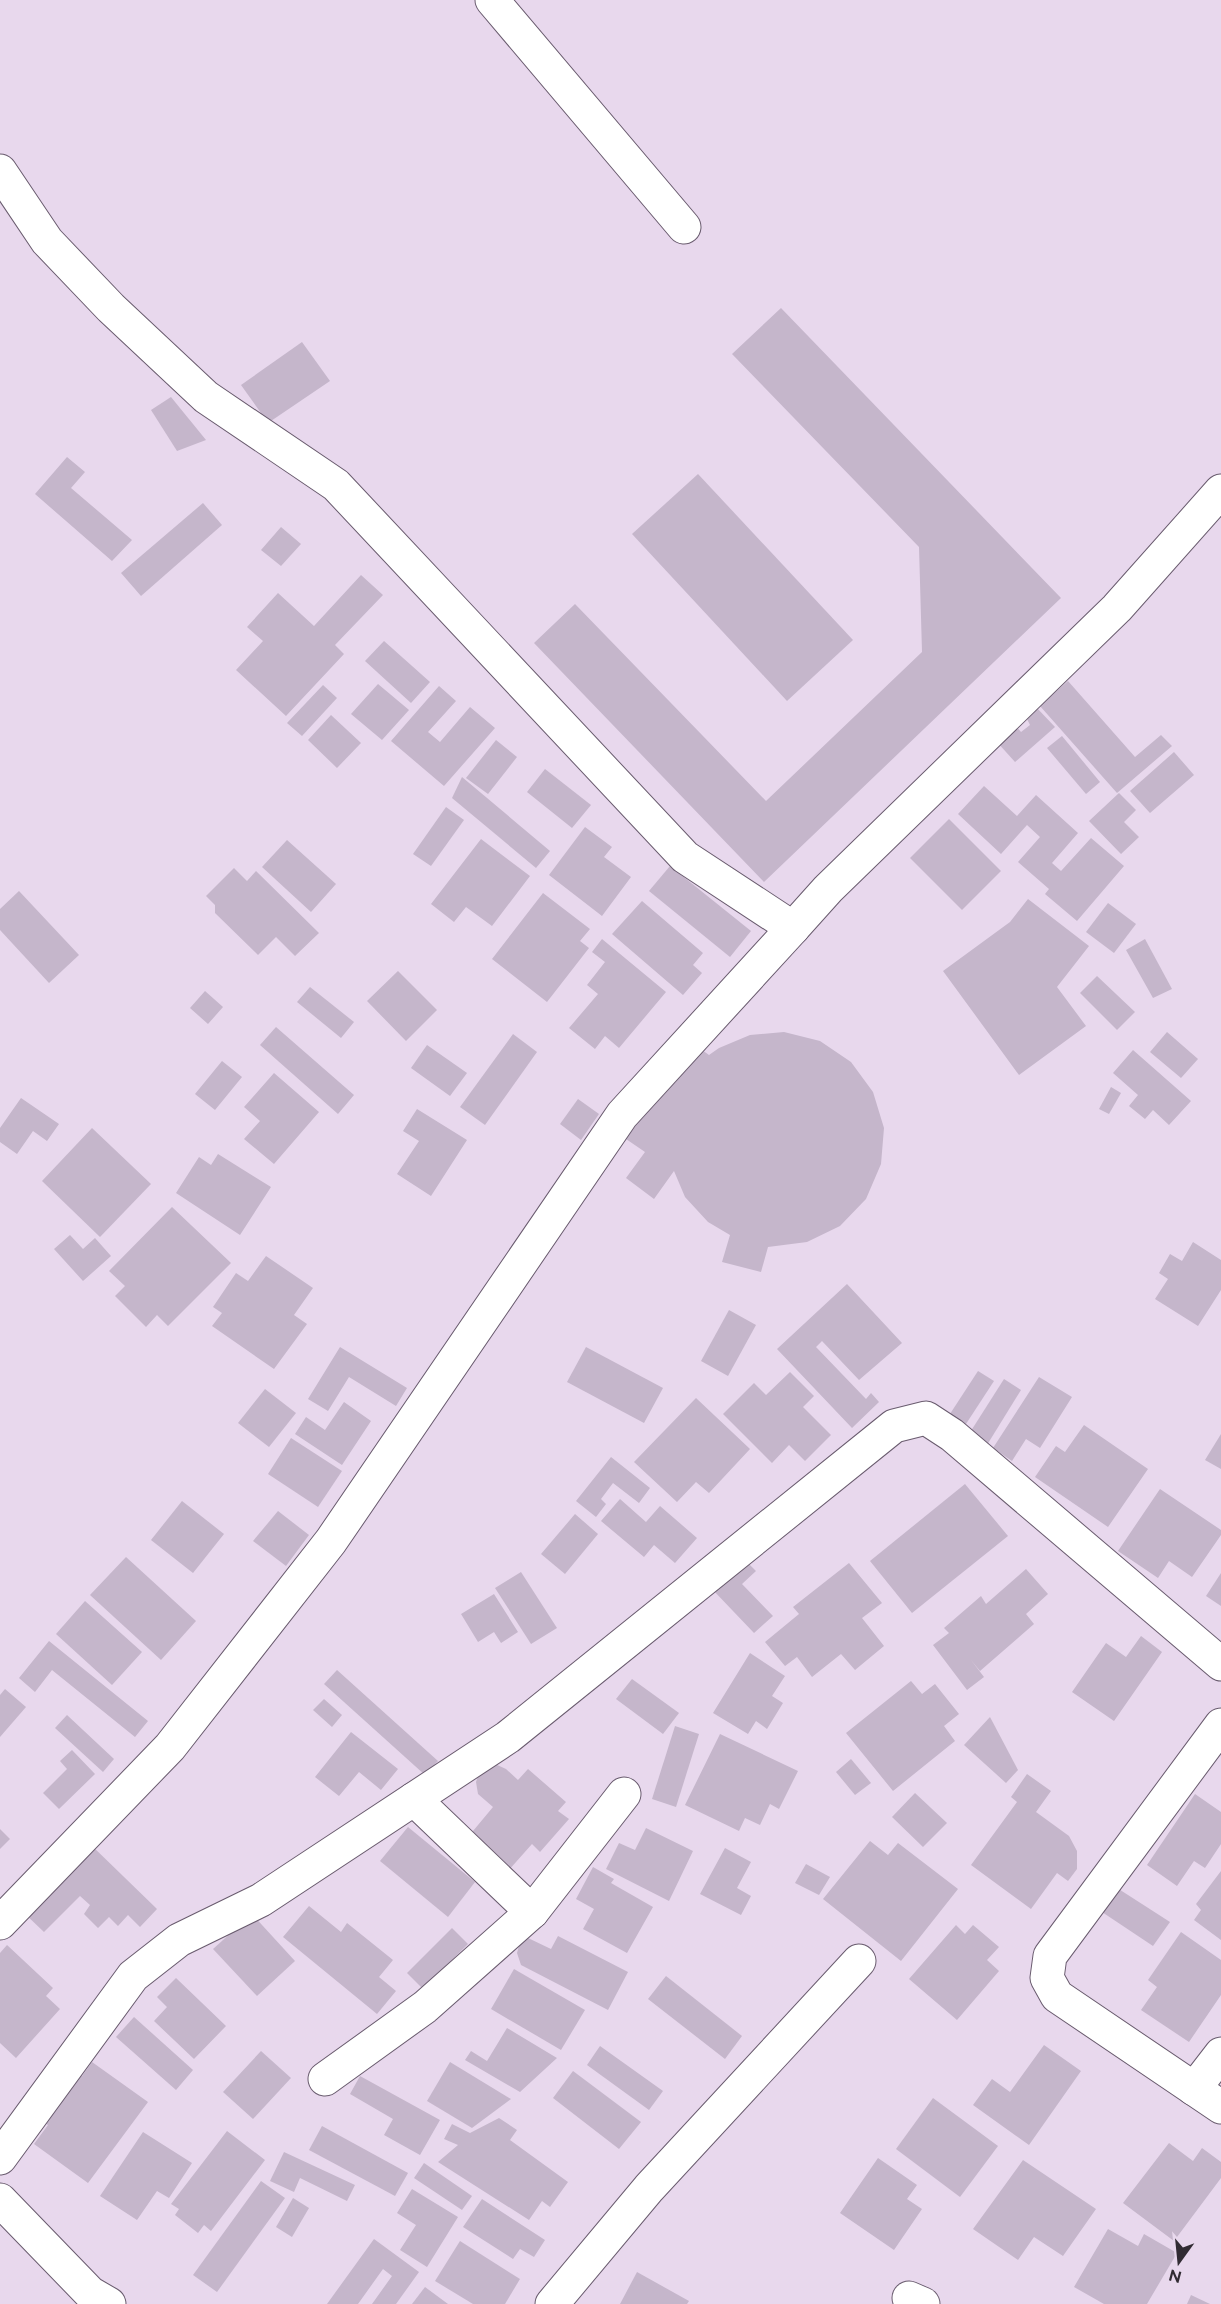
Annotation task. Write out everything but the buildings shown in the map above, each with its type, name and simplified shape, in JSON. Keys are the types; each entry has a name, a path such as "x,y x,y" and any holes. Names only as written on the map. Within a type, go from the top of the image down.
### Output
{"street":[{"path":"492,0 684,227"},
{"path":"0,171 47,241 111,308 206,397 336,485 686,857 793,928"},
{"path":"0,1923 170,1747 331,1541 622,1115 828,889 1117,608 1221,492"},
{"path":"0,2158 133,1976 179,1940 261,1900 508,1737 894,1426 926,1418 952,1434 1221,1664"},
{"path":"1221,1725 1050,1956 1047,1978 1057,1996 1221,2107"},
{"path":"325,2079 425,2007 532,1912 624,1794"},
{"path":"414,1799 532,1912"},
{"path":"552,2304 649,2188 859,1961"},
{"path":"1194,2089 1221,2054"},
{"path":"0,2200 94,2300"}]}
